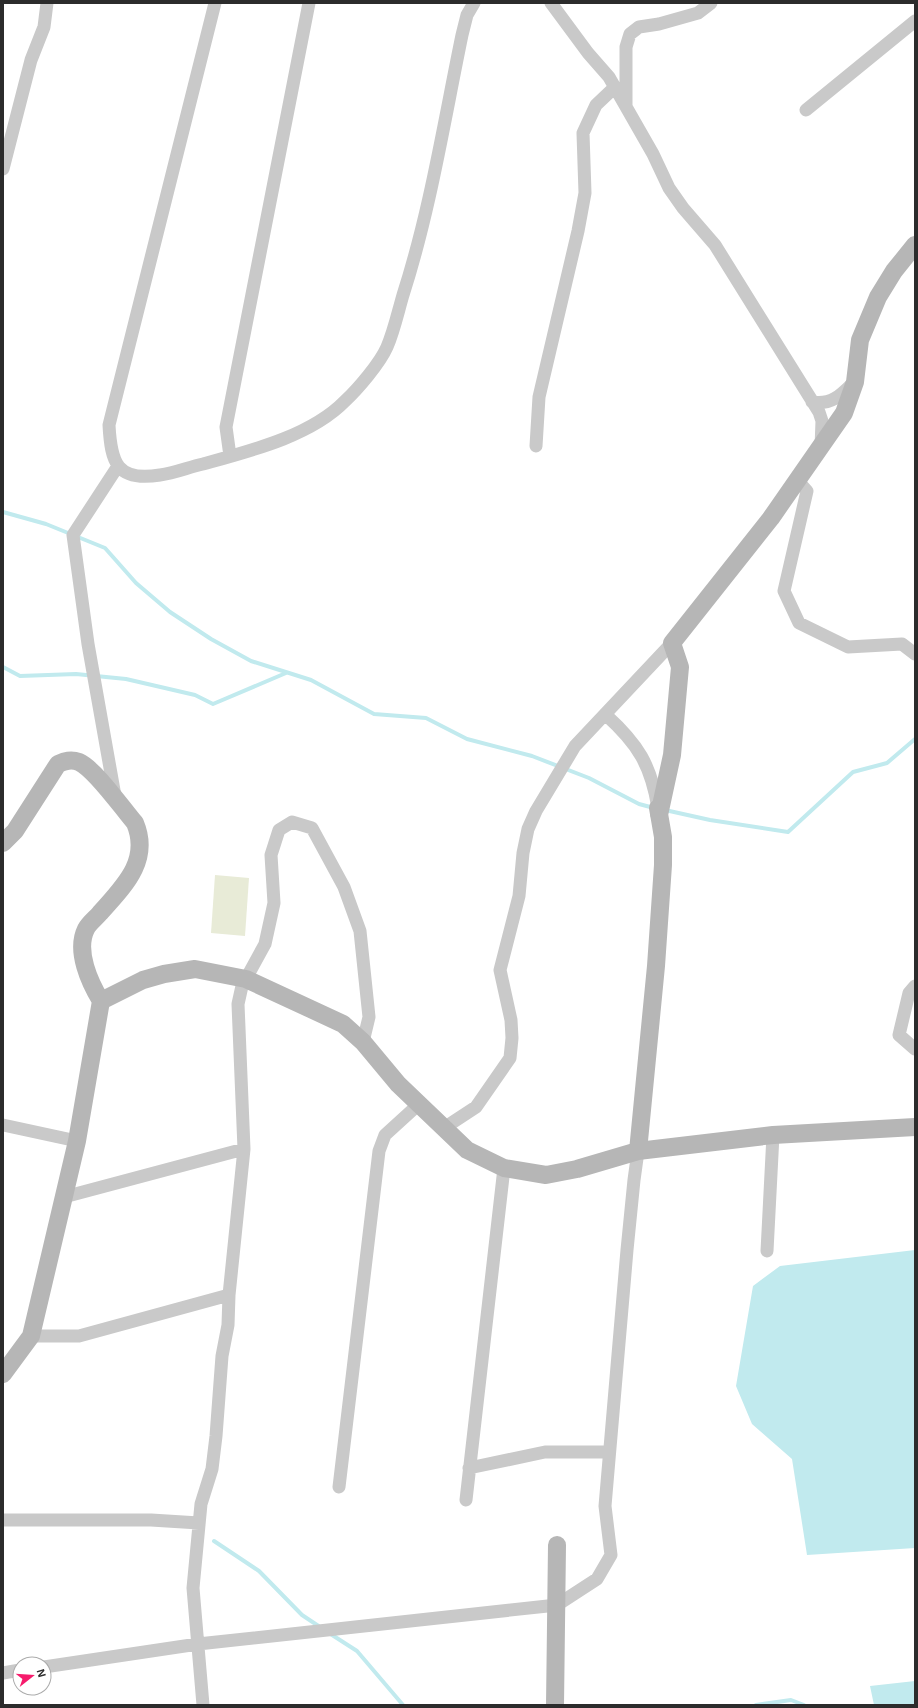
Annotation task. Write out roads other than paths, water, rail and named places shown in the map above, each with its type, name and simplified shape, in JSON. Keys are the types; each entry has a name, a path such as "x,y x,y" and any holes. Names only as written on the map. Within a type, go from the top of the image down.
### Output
{"street":[{"path":"3,170 31,60 44,27 47,3"},
{"path":"216,3 109,425 110,449 118,466 130,475 143,478 164,474 230,456 307,429 345,402 387,348 416,254 462,35 468,15 474,3"},
{"path":"230,456 226,427 309,3"},
{"path":"550,3 588,53 609,77 653,154 669,188 682,208 715,245 812,402 822,421 820,450"},
{"path":"626,106 626,47 630,34 638,27 659,24 698,13 711,3"},
{"path":"806,110 915,21"},
{"path":"536,446 539,397 578,231 585,193 583,133 596,105 615,87"},
{"path":"444,1128 476,1107 510,1058 512,1038 511,1020 500,970 519,896 523,853 528,829 536,811 574,746 606,715 672,643 771,518 820,450 844,413 855,382 860,340 878,297 894,271 915,246"},
{"path":"812,402 822,404 834,400 855,382"},
{"path":"116,800 88,644 73,535 118,466"},
{"path":"798,481 807,491 784,591 799,623 848,646 902,644 915,654"},
{"path":"658,811 672,755 680,667 672,643"},
{"path":"52,1666 198,1644 557,1605 597,1579 611,1555 605,1506 634,1180 656,966 663,865 663,837 654,783 644,760 624,731 606,715"},
{"path":"3,843 15,830 58,764 67,760 78,762 91,771 116,800 135,824 139,832 140,850 135,870 124,886 86,929 82,943 84,964 95,991 101,1001 77,1141 31,1336 3,1374"},
{"path":"204,1705 193,1588 200,1504 212,1468 222,1356 228,1325 229,1295 244,1149 238,1004 242,986 265,944 274,903 272,855 279,830 292,822 312,828 344,887 360,931 369,1017 363,1042"},
{"path":"101,1001 143,980 164,974 195,969 246,979 343,1024 363,1042 398,1084 467,1150 504,1168 546,1175 577,1169 638,1151 773,1135 915,1128"},
{"path":"915,986 909,993 899,1035 915,1049"},
{"path":"340,1487 379,1151 385,1135 419,1104"},
{"path":"3,1125 77,1141"},
{"path":"767,1251 773,1135"},
{"path":"64,1197 244,1149"},
{"path":"466,1500 504,1168"},
{"path":"31,1336 79,1336 229,1295"},
{"path":"470,1468 545,1452 609,1452"},
{"path":"3,1520 151,1520 199,1523"},
{"path":"555,1705 557,1545"}],"water":[{"path":"915,1250 915,1548 807,1555 792,1459 752,1424 736,1386 753,1286 780,1266"},
{"path":"915,1681 915,1705 874,1705 870,1686"}],"waterway":[{"path":"3,512 46,524 105,548 136,583 170,612 211,639 251,661 311,680 374,714 426,718 467,739 532,756 589,778 639,804 654,808"},
{"path":"3,667 20,676 76,674 126,679 195,695 213,704 286,673"},
{"path":"665,810 710,820 788,832 853,772 887,763 915,739"},
{"path":"214,1541 259,1571 302,1615 320,1627"},
{"path":"329,1633 357,1651 403,1705"},
{"path":"756,1705 791,1700 804,1705"}]}
